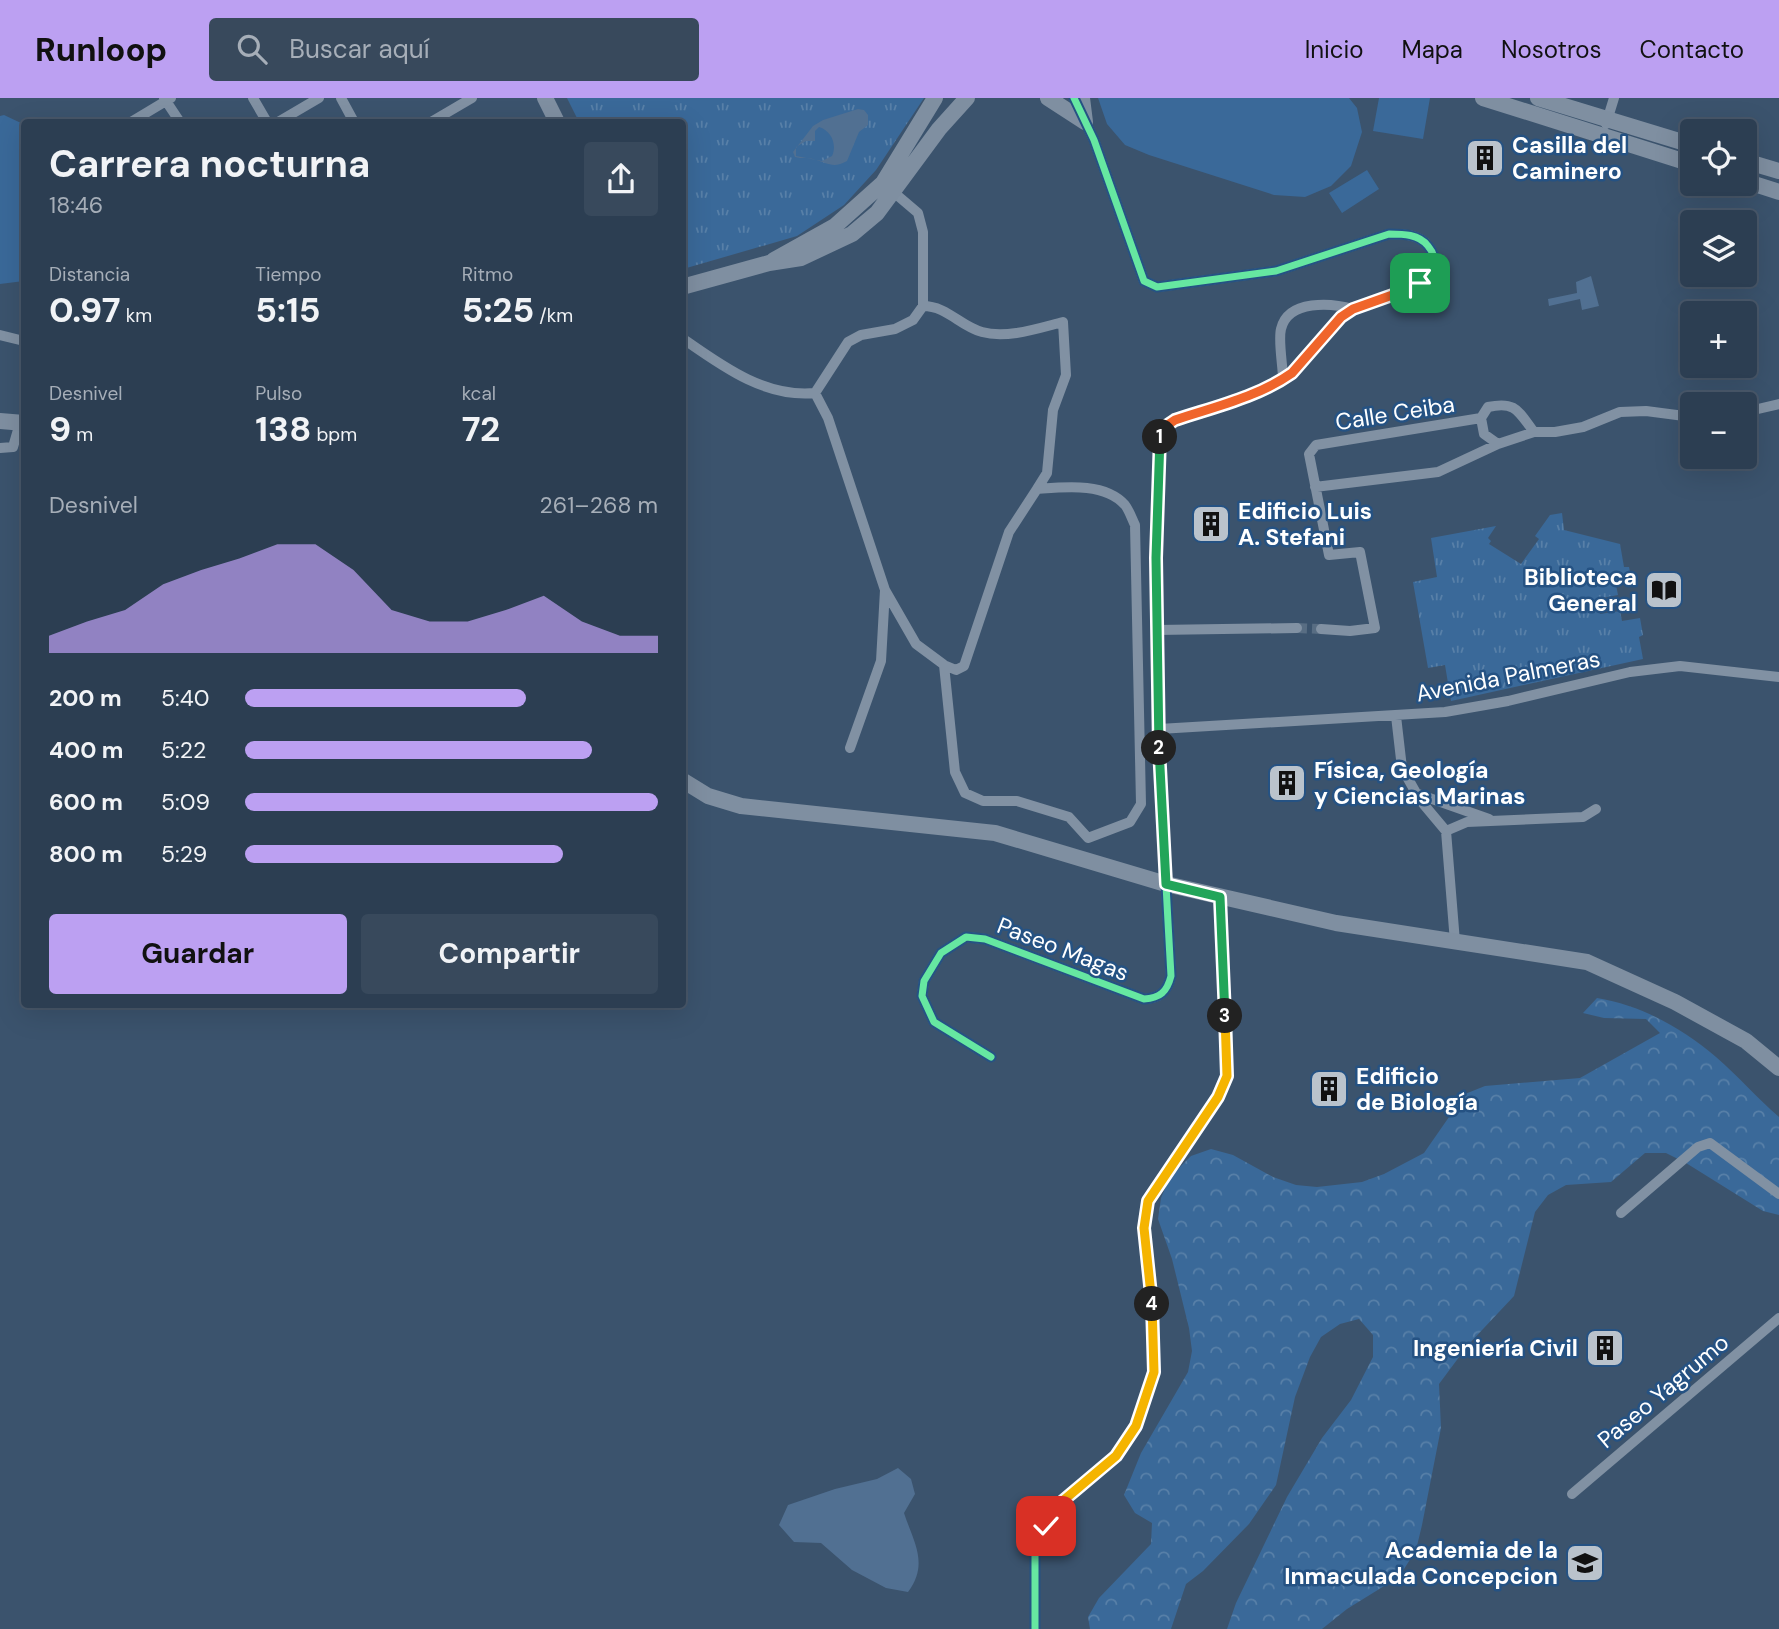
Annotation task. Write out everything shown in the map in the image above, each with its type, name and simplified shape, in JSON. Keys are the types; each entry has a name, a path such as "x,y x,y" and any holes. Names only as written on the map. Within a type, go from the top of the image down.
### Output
{"main road":[{"path":"545,98 556,119"},
{"path":"686,284 769,262 801,258 842,240 877,213 935,98"},
{"path":"888,188 962,103 978,98"},
{"path":"1048,98 1085,122"},
{"path":"1082,98 1085,122"},
{"path":"1483,98 1680,160"},
{"path":"1538,98 1680,141"},
{"path":"1757,165 1779,171"},
{"path":"1757,181 1762,187"},
{"path":"1757,185 1779,192"},
{"path":"0,421 21,423"},
{"path":"686,782 708,796 741,806 995,834 1166,884 1336,923 1587,962 1687,1009 1746,1041 1777,1066"}],"street":[{"path":"253,98 265,119"},
{"path":"283,119 319,98"},
{"path":"341,98 352,119"},
{"path":"436,119 472,98"},
{"path":"1060,98 1085,122"},
{"path":"1074,98 1094,140 1144,281 1157,287 1276,271 1389,234 1408,234 1423,241 1431,250 1434,260 1430,275 1412,288 1353,309 1341,317 1292,373 1283,379 1266,389 1175,420 1166,426 1160,436 1156,520 1158,729 1166,884"},
{"path":"1603,138 1614,98"},
{"path":"136,119 167,99 178,119"},
{"path":"815,393 848,342 861,335 895,329 913,320 923,306 923,232 918,213 888,188"},
{"path":"1283,379 1280,330 1287,317 1314,304 1335,304 1353,309"},
{"path":"815,393 828,418 885,590 916,644 944,665 956,670 964,666 1009,532 1047,474 1052,410 1066,375 1063,322 1003,334 982,332 937,306 923,306"},
{"path":"0,335 21,340"},
{"path":"686,341 733,374 795,395 815,393"},
{"name":"Calle Ceiba","path":"1321,629 1350,631 1375,628 1360,552 1329,555 1309,454 1316,445 1482,418 1488,407 1504,404 1516,409 1534,432"},
{"path":"1757,409 1779,404"},
{"path":"1315,487 1438,472 1498,444 1534,432 1555,432 1583,426 1620,412 1646,411 1680,415"},
{"path":"1482,418 1484,434 1498,444"},
{"path":"0,448 13,447 21,426"},
{"path":"944,665 955,772 965,793 983,801 1017,801 1069,817 1088,838 1130,822 1141,804 1135,525 1125,505 1107,492 1070,487 1037,489"},
{"path":"850,748 881,661 885,590"},
{"path":"1157,630 1297,628"},
{"name":"Avenida Palmeras","path":"1158,729 1445,712 1508,701 1630,672 1680,666 1779,677"},
{"path":"1396,716 1402,768 1420,800 1446,831 1455,942"},
{"path":"1418,794 1493,820"},
{"path":"1446,831 1468,822 1583,817 1595,809"},
{"name":"Paseo Magas","path":"991,1057 934,1021 922,996 924,981 941,953 966,937 985,939 1079,973 1130,995 1144,999 1155,998 1164,993 1171,976 1166,884"},
{"path":"1035,1629 1035,1551 1052,1510 1116,1456 1136,1426 1154,1372 1152,1299 1144,1228 1148,1201 1218,1097 1227,1076 1220,897"},
{"path":"1621,1213 1698,1147 1710,1143 1779,1194"},
{"name":"Paseo Yagrumo","path":"1572,1494 1779,1318"}],"green space":[{"path":"567,98 924,98 876,170 844,205 797,236 686,268 686,119 578,119"},
{"path":"1098,98 1349,98 1357,108 1362,132 1351,166 1331,186 1305,197 1274,195 1125,145 1107,124"},
{"path":"1379,98 1430,98 1423,139 1373,131"},
{"path":"4,115 21,123 21,281 0,284 0,116"},
{"path":"1367,170 1379,189 1342,213 1329,193"},
{"path":"1562,513 1564,530 1620,544 1624,567 1629,567 1632,582 1616,585 1618,595 1597,599 1600,614 1620,611 1622,621 1640,618 1643,635 1639,637 1643,659 1451,701 1445,665 1428,668 1413,582 1437,577 1431,538 1496,526 1488,538 1491,541 1489,544 1521,564 1539,539 1535,536 1550,515"},
{"path":"1597,998 1645,1012 1703,1046 1779,1117 1779,1215 1763,1211 1666,1153 1645,1153 1611,1182 1566,1185 1548,1195 1535,1212 1514,1296 1468,1345 1439,1384 1441,1428 1416,1550 1404,1569 1389,1583 1347,1609 1322,1629 1227,1629 1236,1603 1287,1497 1322,1438 1351,1400 1373,1357 1373,1335 1359,1319 1340,1324 1321,1337 1310,1357 1295,1397 1276,1485 1249,1524 1203,1571 1186,1584 1171,1629 1090,1629 1088,1617 1099,1598 1151,1544 1152,1523 1135,1513 1124,1495 1141,1453 1188,1372 1192,1351 1172,1259 1158,1219 1161,1198 1170,1177 1191,1156 1211,1149 1233,1155 1273,1177 1296,1185 1317,1187 1362,1182 1384,1174 1424,1153 1465,1094 1485,1086 1580,1078 1660,1033 1646,1019 1604,1018 1583,1013"}],"shaded area":[{"path":"858,109 864,110 868,115 868,125 859,132 847,161 834,165 815,160 822,161 832,156 834,147 830,135 819,127 815,131 815,141 806,141 798,146 813,126"},
{"path":"1591,276 1599,306 1582,310 1580,299 1549,306 1548,299 1577,293 1576,282"},
{"path":"898,1468 911,1479 915,1494 904,1513 919,1563 918,1572 908,1592 886,1588 852,1570 821,1543 794,1542 779,1525 788,1505 835,1489 877,1479"}],"tunnel":[{"path":"1297,628 1321,629"}],"cycle path":[{"path":"991,1057 934,1022 922,996 924,981 941,953 966,937 985,939 1144,999 1162,993 1171,976 1156,638 1160,436 1166,426 1175,420 1250,395 1292,373 1342,317 1420,282 1431,272 1435,260 1428,246 1420,239 1389,234 1276,271 1157,287 1144,281 1094,140 1074,98"},
{"path":"1035,1629 1035,1551 1052,1510 1116,1456 1136,1426 1154,1372 1152,1299 1144,1228 1148,1201 1218,1098 1227,1076 1220,897"}],"place":[{"name":"Casilla del Caminero","path":"1485,158"},
{"name":"Edificio Luis A. Stefani","path":"1211,524"},
{"name":"Biblioteca General","path":"1664,590"},
{"name":"Física, Geología y Ciencias Marinas","path":"1287,783"},
{"name":"Edificio de Biología","path":"1329,1089"},
{"name":"Ingeniería Civil","path":"1605,1348"},
{"name":"Academia de la Inmaculada Concepcion","path":"1585,1563"}],"route":[{"path":"1046,1526 1052,1510 1116,1456 1136,1426 1154,1372 1152,1299 1144,1228 1148,1201 1218,1097 1227,1076 1220,897 1166,884 1158,729 1156,558 1160,436 1166,426 1175,420 1266,389 1283,379 1292,373 1341,317 1353,309 1420,283"}]}
